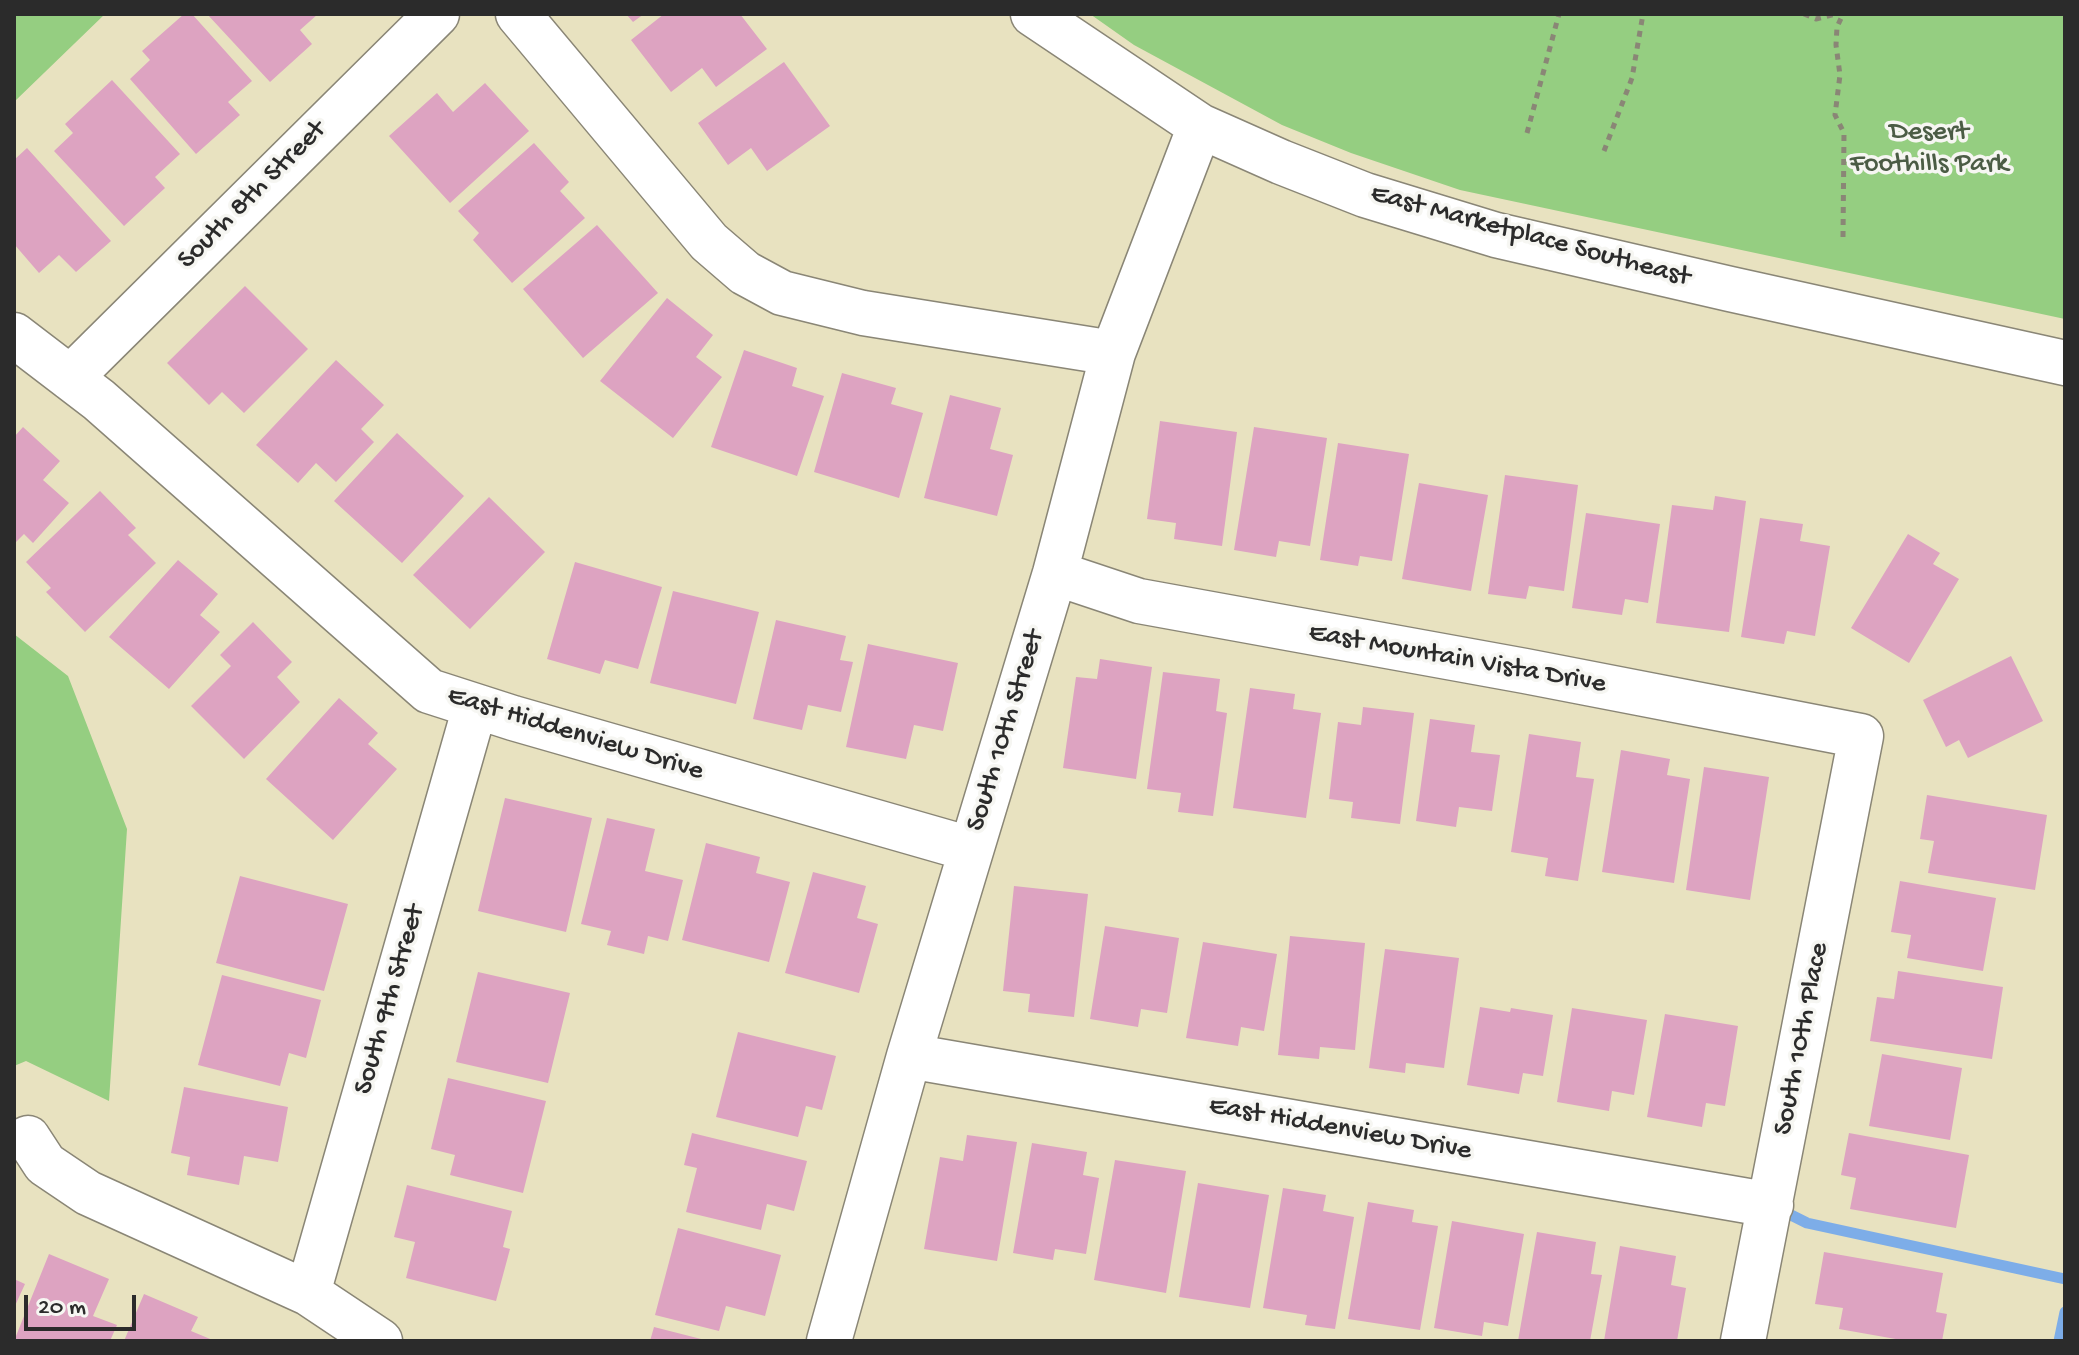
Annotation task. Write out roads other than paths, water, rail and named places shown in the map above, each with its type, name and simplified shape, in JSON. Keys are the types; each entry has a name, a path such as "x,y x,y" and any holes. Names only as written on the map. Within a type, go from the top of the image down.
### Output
{"street":[{"name":"South 8th Street","path":"70,378 437,14"},
{"path":"518,14 709,242 745,273 782,293 863,313 1113,353"},
{"name":"East Marketplace Southeast","path":"1033,14 1200,126 1365,195 1496,235 2065,363"},
{"name":"South 10th Street","path":"829,1341 909,1056 1055,573 1113,353 1200,126"},
{"name":"East Hiddenview Drive","path":"14,335 99,400 429,691 475,707 970,849"},
{"name":"East Mountain Vista Drive","path":"1055,573 1139,601 1861,736"},
{"name":"South 9th Street","path":"308,1293 475,707"},
{"name":"South 10th Place","path":"1743,1341 1861,736"},
{"name":"East Hiddenview Drive","path":"909,1056 1771,1205"},
{"path":"28,1138 45,1164 88,1193 308,1293 380,1341"}],"waterway":[{"path":"1779,1209 1807,1223 2065,1279"},
{"path":"2059,1341 2065,1312"}],"park label":[{"name":"Desert Foothills Park","path":"1929,150"}]}
